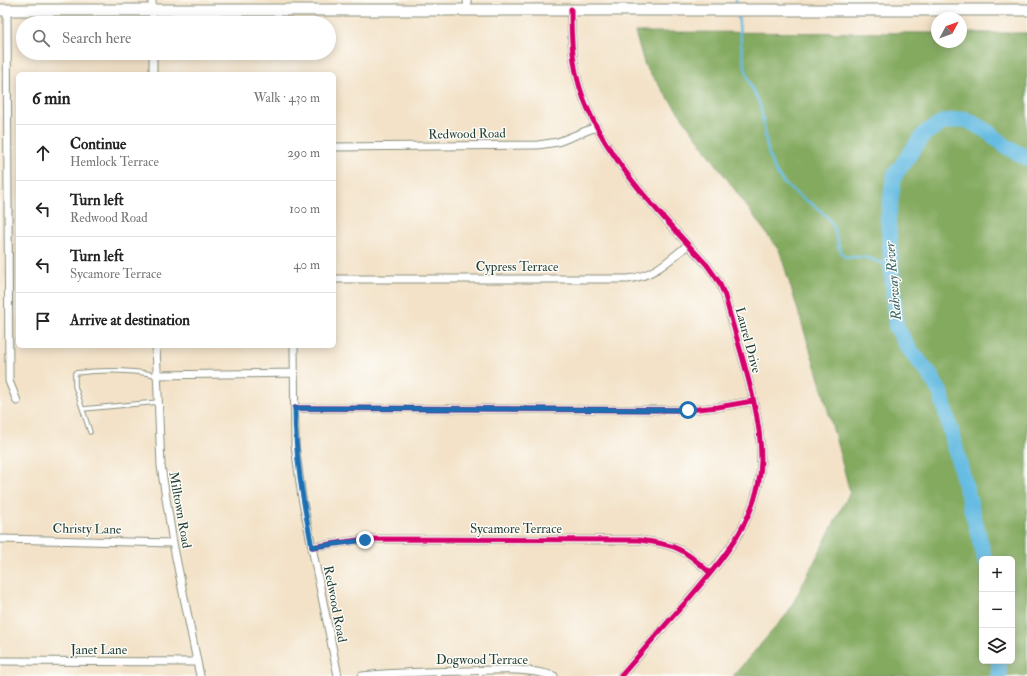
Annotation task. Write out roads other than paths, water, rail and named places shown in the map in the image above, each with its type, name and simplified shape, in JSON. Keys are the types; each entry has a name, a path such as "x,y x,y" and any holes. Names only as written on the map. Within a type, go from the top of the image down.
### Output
{"main road":[{"path":"4,10 153,5 467,5 571,9 723,11 1027,10"}],"street":[{"path":"153,5 153,16"},
{"name":"Laurel Drive","path":"571,9 571,43 580,88 596,127 620,166 707,265 719,282 758,421 761,459 758,492 754,505 737,537 710,573 621,676"},
{"path":"4,10 9,381 17,401"},
{"path":"153,60 153,72"},
{"name":"Redwood Road","path":"336,147 538,145 558,142 596,127"},
{"name":"Cypress Terrace","path":"336,279 628,280 641,278 653,273 688,245"},
{"name":"Milltown Road","path":"156,348 161,466 173,543 200,676"},
{"name":"Redwood Road","path":"294,348 295,445 302,498 338,676"},
{"path":"156,375 294,373"},
{"path":"295,408 688,410 753,401"},
{"name":"Christy Lane","path":"0,539 173,543"},
{"name":"Sycamore Terrace","path":"312,547 365,540 639,540 672,546 690,554 710,573"},
{"name":"Janet Lane","path":"0,661 197,662"},
{"name":"Dogwood Terrace","path":"362,676 391,673 507,670 534,672 554,676"}],"lane":[{"path":"90,432 75,386 75,373 92,371 141,372 156,375"},
{"path":"83,409 158,402"}],"waterway":[{"path":"736,0 737,7"},
{"path":"738,12 745,67 750,84 760,106 768,153 774,169 791,190 820,210 831,222 840,251 846,258 869,258 891,267"},
{"name":"Rahway River","path":"984,556 941,394 930,375 907,346 896,326 888,220 894,176 925,133 944,122 965,119 987,131 1007,147 1027,158"},
{"name":"Rahway River","path":"999,664 999,676"}]}
